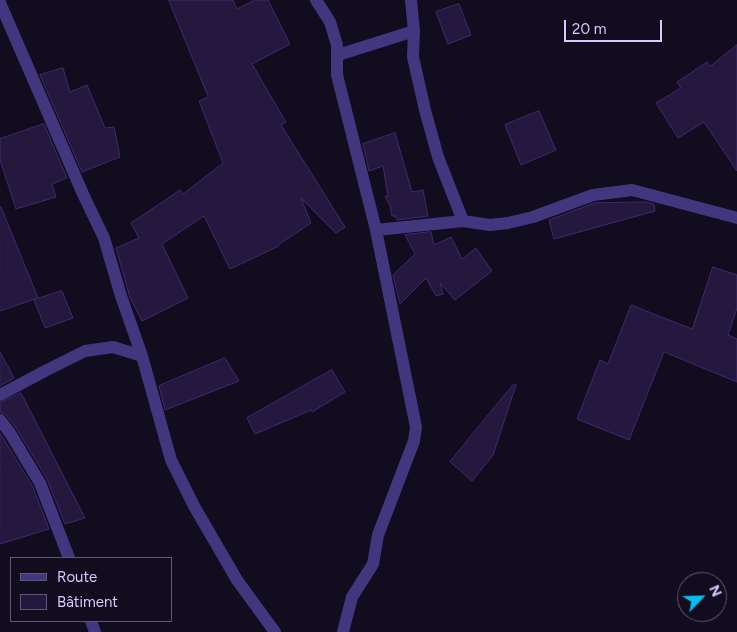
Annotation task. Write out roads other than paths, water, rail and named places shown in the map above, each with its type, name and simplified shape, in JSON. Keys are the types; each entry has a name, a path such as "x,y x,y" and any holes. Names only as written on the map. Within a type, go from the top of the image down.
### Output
{"street":[{"path":"316,0 330,22 337,44 337,75 376,230 416,427 414,441 378,535 373,564 352,596 343,632"},
{"path":"411,0 414,31 413,57 425,110 438,157 463,221"},
{"path":"0,3 104,238 121,296 142,356 171,460 194,506 237,580 275,632"},
{"path":"338,55 414,31"},
{"path":"376,230 463,221 490,226 533,217 593,195 632,190 735,215"},
{"path":"0,395 85,351 113,347 142,356"},
{"path":"0,420 40,483 69,557"}]}
